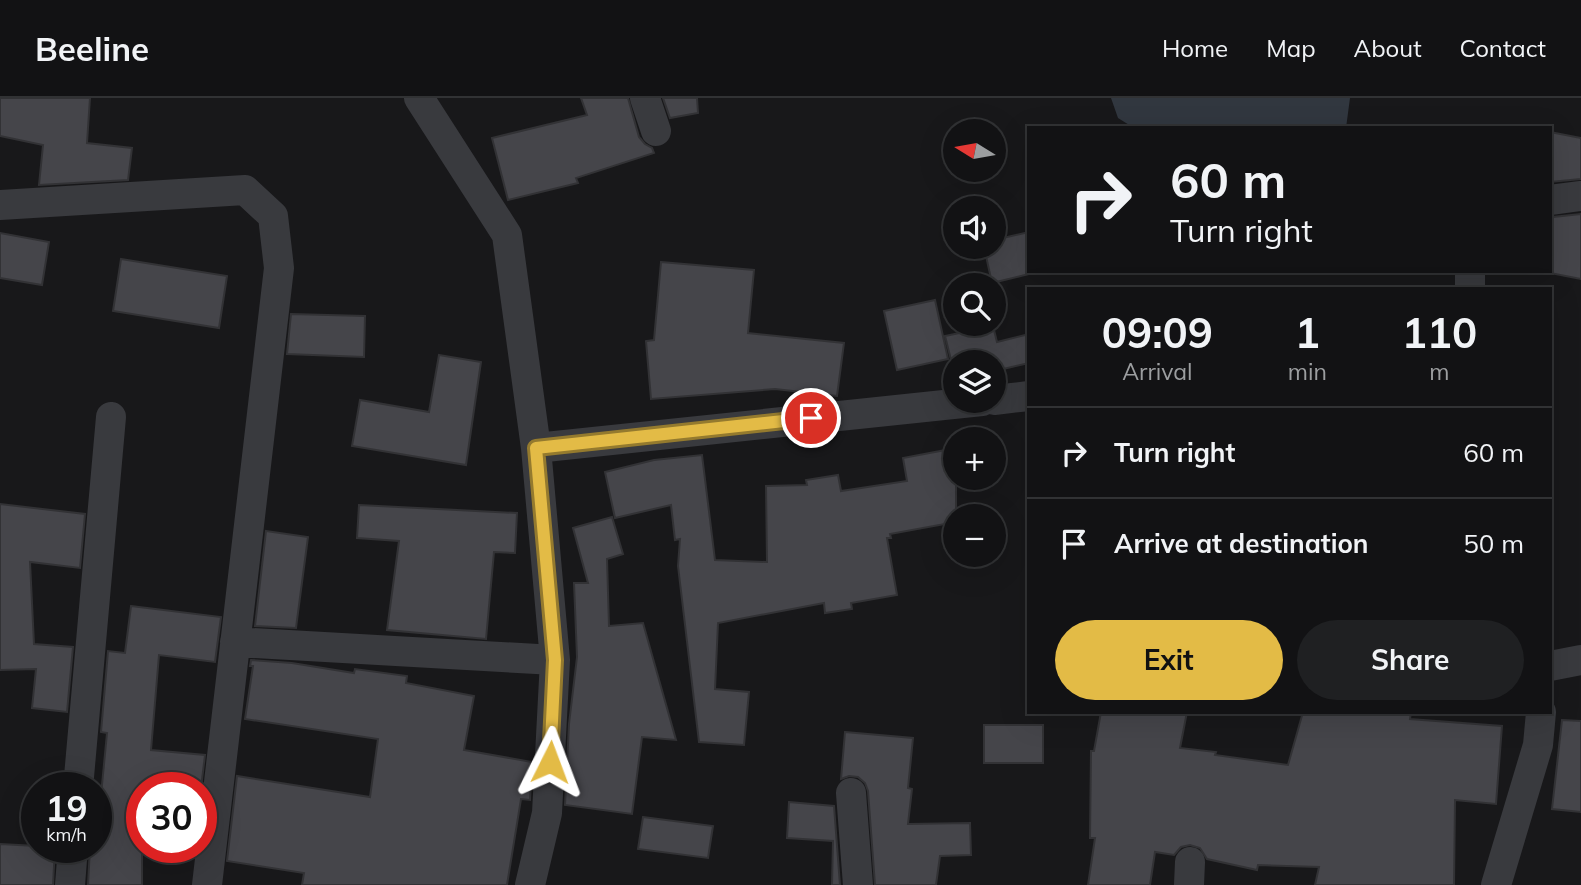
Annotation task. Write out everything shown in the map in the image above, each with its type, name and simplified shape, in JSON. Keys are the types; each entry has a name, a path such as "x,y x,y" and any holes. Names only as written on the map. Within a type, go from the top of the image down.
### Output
{"street":[{"path":"419,98 507,235 536,448 555,660 547,813 530,885"},
{"path":"645,98 656,131"},
{"path":"0,205 245,190 273,216 279,268 207,885"},
{"path":"1552,200 1581,196"},
{"path":"1006,399 1027,396"},
{"path":"536,448 943,405"},
{"path":"79,772 111,417"},
{"path":"235,642 555,660"},
{"path":"1552,666 1581,660"},
{"path":"1496,885 1538,745 1541,714"},
{"path":"851,793 858,885"},
{"path":"70,885 72,863"}],"shaded area":[{"path":"1111,98 1350,98 1346,126 1131,126 1118,118"}],"building":[{"path":"0,98 90,98 87,143 132,148 128,180 39,185 43,145 0,136"},
{"path":"581,98 628,98 639,137 654,153 576,178 578,183 508,200 492,138 587,115"},
{"path":"663,98 697,98 698,113 670,118"},
{"path":"1552,132 1581,138 1581,179 1552,182"},
{"path":"1581,214 1581,279 1550,273 1553,217"},
{"path":"1027,232 1029,274 1006,280 1006,273 990,273 987,259 1006,259 1006,237"},
{"path":"0,233 49,242 42,285 0,278"},
{"path":"121,259 227,276 219,328 113,311"},
{"path":"661,262 754,270 748,333 844,343 837,396 775,389 651,399 646,341 654,340"},
{"path":"935,300 946,350 943,350 943,360 897,370 884,311"},
{"path":"291,314 365,316 364,357 287,354"},
{"path":"1027,334 1027,363 1006,368 1006,350 948,350 945,336 996,336 997,342"},
{"path":"439,355 481,362 466,465 352,446 360,400 429,412"},
{"path":"943,450 943,490 956,490 956,504 943,504 943,524 890,534 891,538 887,538 897,595 851,603 852,609 825,613 824,603 718,623 715,689 749,692 744,745 699,742 678,566 680,539 675,540 671,505 615,518 605,472 654,460 702,455 715,560 767,562 766,486 807,485 806,480 838,475 841,491 907,481 903,458"},
{"path":"0,504 85,514 80,568 30,562 34,644 73,647 67,712 32,708 36,669 0,670"},
{"path":"359,505 517,513 515,553 494,552 486,639 387,630 399,541 357,538"},
{"path":"612,517 623,554 607,559 609,626 643,623 676,740 642,737 632,814 565,805 569,724 577,657 574,583 588,583 573,528"},
{"path":"266,531 308,537 296,628 255,626"},
{"path":"131,606 221,617 215,662 159,655 151,750 205,755 203,772 126,772 126,863 142,863 142,885 88,885 89,863 112,863 112,772 103,772 107,733 101,732 108,651 125,653"},
{"path":"251,660 292,663 354,673 355,669 407,676 406,683 474,696 464,750 532,762 530,800 521,799 507,885 302,885 304,873 227,861 237,776 370,797 378,739 245,719 253,666 250,666"},
{"path":"1101,714 1187,714 1180,748 1288,765 1302,714 1411,714 1410,719 1502,726 1496,804 1455,800 1454,885 1315,885 1319,867 1258,865 1257,870 1207,859 1200,848 1190,845 1181,847 1174,855 1155,852 1150,885 1088,885 1095,838 1090,838 1091,751 1094,751"},
{"path":"1562,720 1581,721 1581,812 1552,809"},
{"path":"984,725 1043,725 1043,763 984,763"},
{"path":"845,732 913,738 908,824 970,823 971,855 940,856 936,885 875,885 868,791 865,783 858,777 841,779"},
{"path":"789,802 834,806 840,885 832,885 833,841 787,838"},
{"path":"643,817 713,826 708,858 638,849"},
{"path":"0,844 21,845 21,863 54,863 53,885 0,885"}],"route":[{"path":"550,762 555,660 536,448 811,418"}]}
